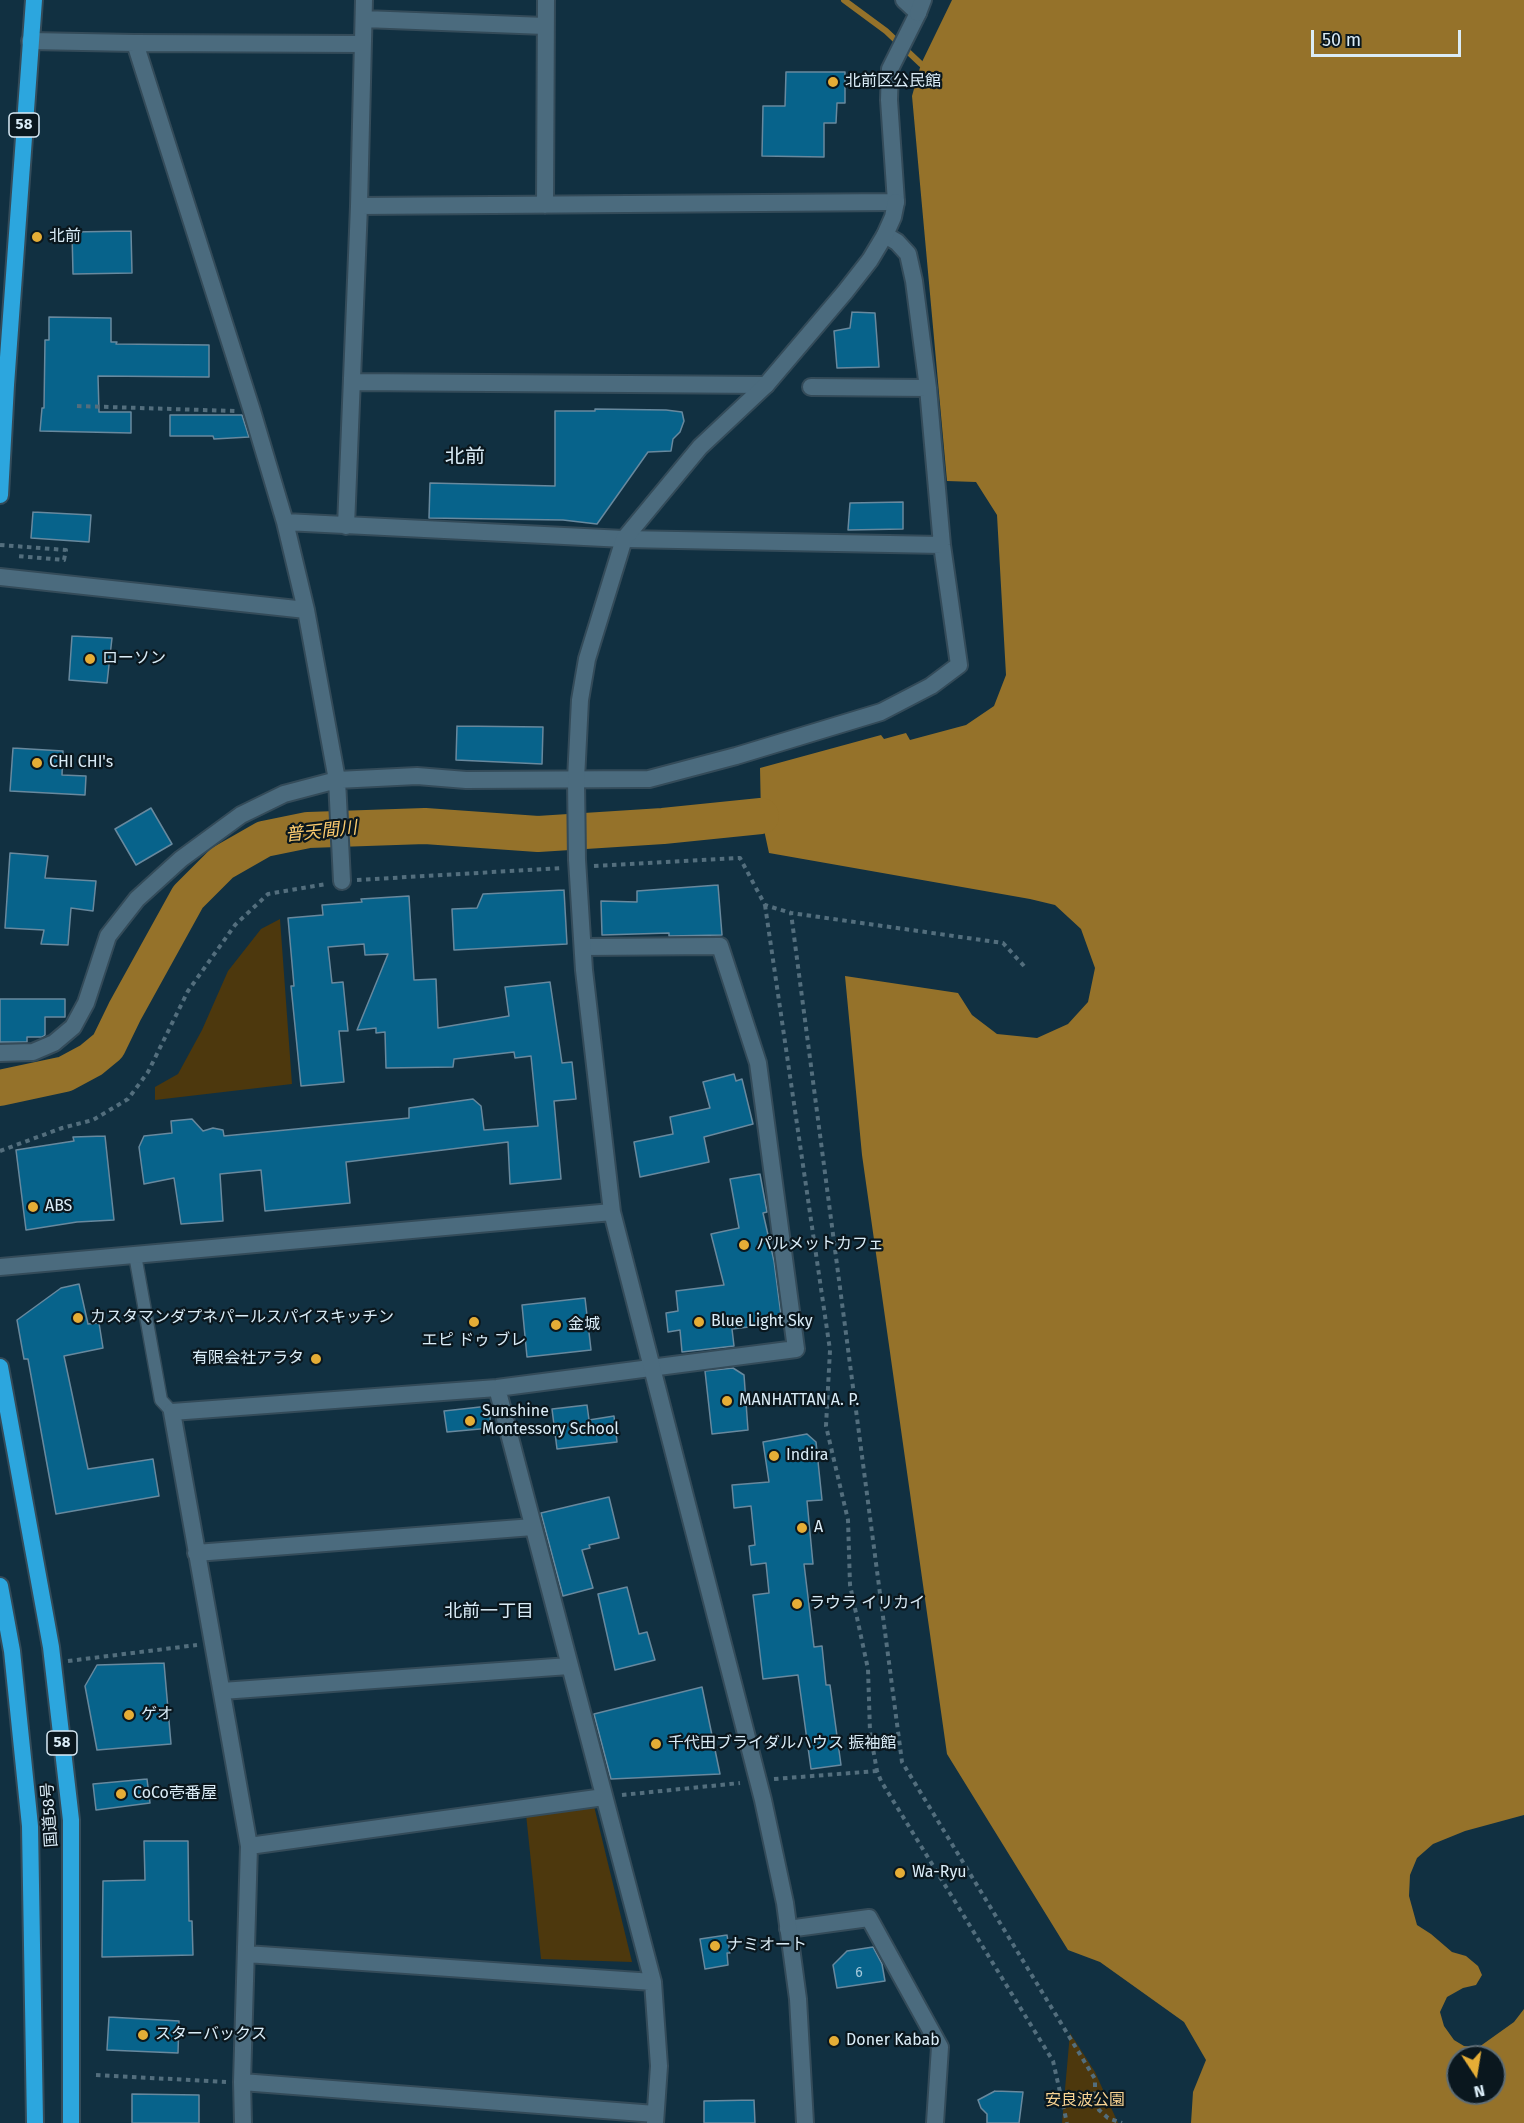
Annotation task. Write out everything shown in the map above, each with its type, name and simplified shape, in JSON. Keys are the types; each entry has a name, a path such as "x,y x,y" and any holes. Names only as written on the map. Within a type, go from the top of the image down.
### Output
{"highway":[{"name":"58","path":"0,495 33,0"},
{"name":"国道58号","path":"0,1367 51,1647 71,1820 71,2123"},
{"name":"国道58号","path":"0,1586 12,1651 30,1826 35,2123"}],"street":[{"path":"346,526 364,0"},
{"path":"545,205 546,0"},
{"path":"805,2123 798,1999 788,1929 764,1800 612,1212 583,947 577,863 576,785 580,700 587,659 624,540 700,447 765,385 870,260 893,217 896,202 888,100 890,69 918,13 904,0"},
{"path":"364,19 545,26"},
{"path":"30,40 363,44"},
{"path":"135,43 285,522 306,610 337,780 342,881"},
{"path":"358,206 896,202"},
{"path":"0,1053 33,1052 54,1043 73,1027 86,1003 108,936 137,900 181,859 241,815 284,794 337,780 417,776 576,785 650,779 736,756 881,712 931,686 959,665 942,545 928,388 911,266 908,254 897,242 885,235"},
{"path":"352,382 765,385"},
{"path":"811,387 928,388"},
{"path":"285,522 624,540 942,545"},
{"path":"0,577 306,610"},
{"path":"172,1412 497,1388 796,1349 758,1063 720,946 583,947"},
{"path":"0,1267 612,1212"},
{"path":"135,1255 161,1400 172,1412 249,1846 242,2082 243,2123"},
{"path":"242,2082 655,2119 659,2066 653,1982 497,1388"},
{"path":"196,1553 533,1527"},
{"path":"222,1691 569,1666"},
{"path":"249,1846 604,1797"},
{"path":"788,1929 869,1918 940,2048 935,2123"},
{"path":"246,1954 653,1982"}],"path":[{"path":"77,406 252,411"},
{"path":"0,545 66,550 64,560 16,556"},
{"path":"0,1152 62,1128 93,1120 128,1099 148,1072 188,991 235,925 268,894 342,881 577,863 740,858 765,905 830,1350 826,1425 848,1520 850,1585 868,1669 870,1732 877,1771 1053,2061 1067,2123"},
{"path":"765,905 791,913 1003,943 1024,966"},
{"path":"791,913 902,1762 1095,2079 1095,2100 1099,2110 1108,2118 1122,2123"},
{"path":"62,1662 213,1642"},
{"path":"96,2075 242,2082"}],"green space":[{"path":"280,919 292,1084 155,1100 155,1087 178,1074 202,1030 228,971 261,929"},
{"path":"594,1806 632,1962 541,1959 526,1814"},
{"name":"安良波公園","path":"1070,2033 1095,2072 1118,2123 1062,2123"}],"shaded area":[{"path":"952,0 1524,0 1524,1815 1465,1831 1433,1844 1417,1858 1410,1875 1409,1896 1417,1925 1452,1952 1466,1956 1478,1966 1482,1975 1476,1985 1463,1988 1447,1997 1440,2012 1444,2026 1454,2040 1462,2045 1446,2045 1446,2105 1506,2105 1506,2045 1482,2045 1514,2022 1524,2009 1524,2123 1191,2123 1193,2092 1206,2060 1184,2022 1100,1962 1068,1950 947,1754 862,1155 845,976 958,993 972,1015 997,1034 1037,1038 1068,1024 1088,1002 1095,968 1081,929 1055,905 769,853 761,816 760,768 881,735 884,739 906,733 910,740 966,725 994,706 1006,675 997,515 976,482 947,481 912,96 921,64"}],"building":[{"path":"786,72 845,72 845,103 837,103 836,123 824,123 824,157 762,156 763,106 785,106"},
{"path":"131,231 132,273 73,274 72,232"},
{"path":"852,312 875,313 879,367 837,368 834,331 850,328"},
{"path":"49,317 111,318 111,342 117,342 116,344 209,345 209,377 98,376 99,412 131,412 131,433 40,431 42,408 44,408 45,340 49,340"},
{"path":"595,409 682,412 684,421 680,432 673,439 671,451 648,452 597,524 563,520 429,518 430,483 555,486 555,411 595,411"},
{"path":"170,415 242,415 249,437 214,439 213,436 170,436"},
{"path":"903,502 903,529 848,530 850,503"},
{"path":"33,512 91,515 89,542 31,538"},
{"name":"ローソン","path":"72,636 112,638 107,683 69,680"},
{"path":"457,726 543,727 542,764 456,760"},
{"name":"CHI CHI's","path":"13,748 63,751 62,775 86,776 85,795 10,791"},
{"path":"151,808 172,844 136,865 115,829"},
{"path":"10,853 48,856 45,878 96,881 93,911 71,908 68,945 41,944 44,930 5,928"},
{"path":"718,885 722,935 669,936 669,933 602,935 601,901 637,902 637,891"},
{"path":"564,890 567,944 454,950 452,909 477,908 483,894"},
{"path":"409,896 414,980 436,979 438,1028 509,1016 505,987 550,982 562,1063 572,1062 576,1099 554,1101 561,1179 510,1184 508,1142 346,1162 350,1203 265,1211 261,1170 220,1174 223,1221 181,1224 174,1178 144,1184 139,1147 144,1136 172,1133 171,1121 192,1119 203,1131 213,1128 223,1130 224,1136 409,1118 409,1108 473,1099 481,1106 484,1130 538,1126 531,1056 515,1058 514,1052 454,1059 453,1067 386,1068 385,1032 376,1033 376,1028 357,1030 388,954 365,955 364,944 328,947 332,983 343,982 348,1031 339,1031 344,1082 301,1086 291,986 294,986 288,918 323,915 322,905 362,902 361,899"},
{"path":"0,999 65,999 65,1017 45,1017 45,1035 42,1037 27,1037 27,1042 0,1042"},
{"path":"734,1074 736,1081 742,1079 753,1124 704,1137 709,1162 640,1177 634,1142 673,1134 670,1117 710,1108 703,1082"},
{"path":"105,1136 114,1220 77,1222 26,1230 16,1150 74,1141 73,1137"},
{"path":"760,1174 767,1212 763,1213 774,1261 782,1323 732,1329 734,1346 682,1352 680,1330 668,1332 666,1313 678,1311 676,1291 724,1285 711,1234 739,1228 730,1179"},
{"path":"79,1284 88,1324 99,1323 103,1348 64,1356 88,1469 153,1459 159,1496 56,1514 28,1359 24,1359 17,1320 61,1288"},
{"path":"585,1298 591,1350 527,1357 522,1305"},
{"name":"MANHATTAN A. P.","path":"733,1368 744,1375 748,1430 712,1434 705,1371"},
{"path":"587,1405 589,1420 614,1416 617,1442 557,1449 552,1409"},
{"path":"489,1406 491,1428 447,1432 444,1411"},
{"path":"807,1434 816,1442 822,1500 807,1501 813,1564 804,1564 814,1647 822,1646 826,1685 830,1685 841,1765 811,1769 798,1675 763,1679 753,1595 769,1593 766,1563 751,1565 749,1546 755,1545 751,1506 734,1508 732,1485 769,1482 763,1442"},
{"path":"609,1497 619,1538 589,1545 590,1548 582,1550 593,1588 563,1596 541,1513"},
{"path":"627,1587 639,1634 647,1632 655,1660 615,1670 598,1594"},
{"name":"ゲオ","path":"164,1663 171,1744 97,1750 85,1686 97,1665"},
{"name":"千代田ブライダルハウス 振袖館","path":"702,1687 720,1774 611,1779 594,1714"},
{"name":"CoCo壱番屋","path":"147,1779 150,1803 96,1810 93,1784"},
{"path":"144,1841 188,1841 189,1921 192,1921 193,1955 102,1957 103,1881 145,1880"},
{"name":"ナミオート","path":"727,1935 730,1953 727,1953 728,1965 705,1969 700,1939"},
{"path":"873,1947 882,1964 885,1981 837,1988 833,1965 847,1951"},
{"name":"スターバックス","path":"109,2017 179,2021 178,2053 107,2050"},
{"path":"995,2091 1023,2092 1019,2123 987,2123 987,2114 981,2108 978,2100"},
{"path":"132,2094 199,2095 199,2123 132,2123"},
{"path":"754,2100 755,2123 704,2123 704,2101"}],"waterway":[{"path":"844,0 886,31 921,64"},
{"name":"普天間川","path":"0,1088 65,1074 91,1060 108,1046 188,897 222,863 264,839 308,830 425,826 538,834 663,826 761,816"}],"place":[{"name":"北前区公民館","path":"833,82"},
{"name":"北前","path":"37,237"},
{"name":"ローソン","path":"90,659"},
{"name":"CHI CHI's","path":"37,763"},
{"name":"ABS","path":"33,1207"},
{"name":"パルメットカフェ","path":"744,1245"},
{"name":"カスタマンダプネパールスパイスキッチン","path":"78,1318"},
{"name":"エピ ドゥ ブレ","path":"474,1322"},
{"name":"Blue Light Sky","path":"699,1322"},
{"name":"金城","path":"556,1325"},
{"name":"有限会社アラタ","path":"316,1359"},
{"name":"MANHATTAN A. P.","path":"727,1401"},
{"name":"Sunshine Montessory School","path":"470,1421"},
{"name":"Indira","path":"774,1456"},
{"name":"A","path":"802,1528"},
{"name":"ラウラ イリカイ","path":"797,1604"},
{"name":"ゲオ","path":"129,1715"},
{"name":"千代田ブライダルハウス 振袖館","path":"656,1744"},
{"name":"CoCo壱番屋","path":"121,1794"},
{"name":"Wa-Ryu","path":"900,1873"},
{"name":"ナミオート","path":"715,1946"},
{"name":"スターバックス","path":"143,2035"},
{"name":"Doner Kabab","path":"834,2041"}],"district":[{"name":"北前","path":"465,457"},
{"name":"北前一丁目","path":"489,1612"}]}
